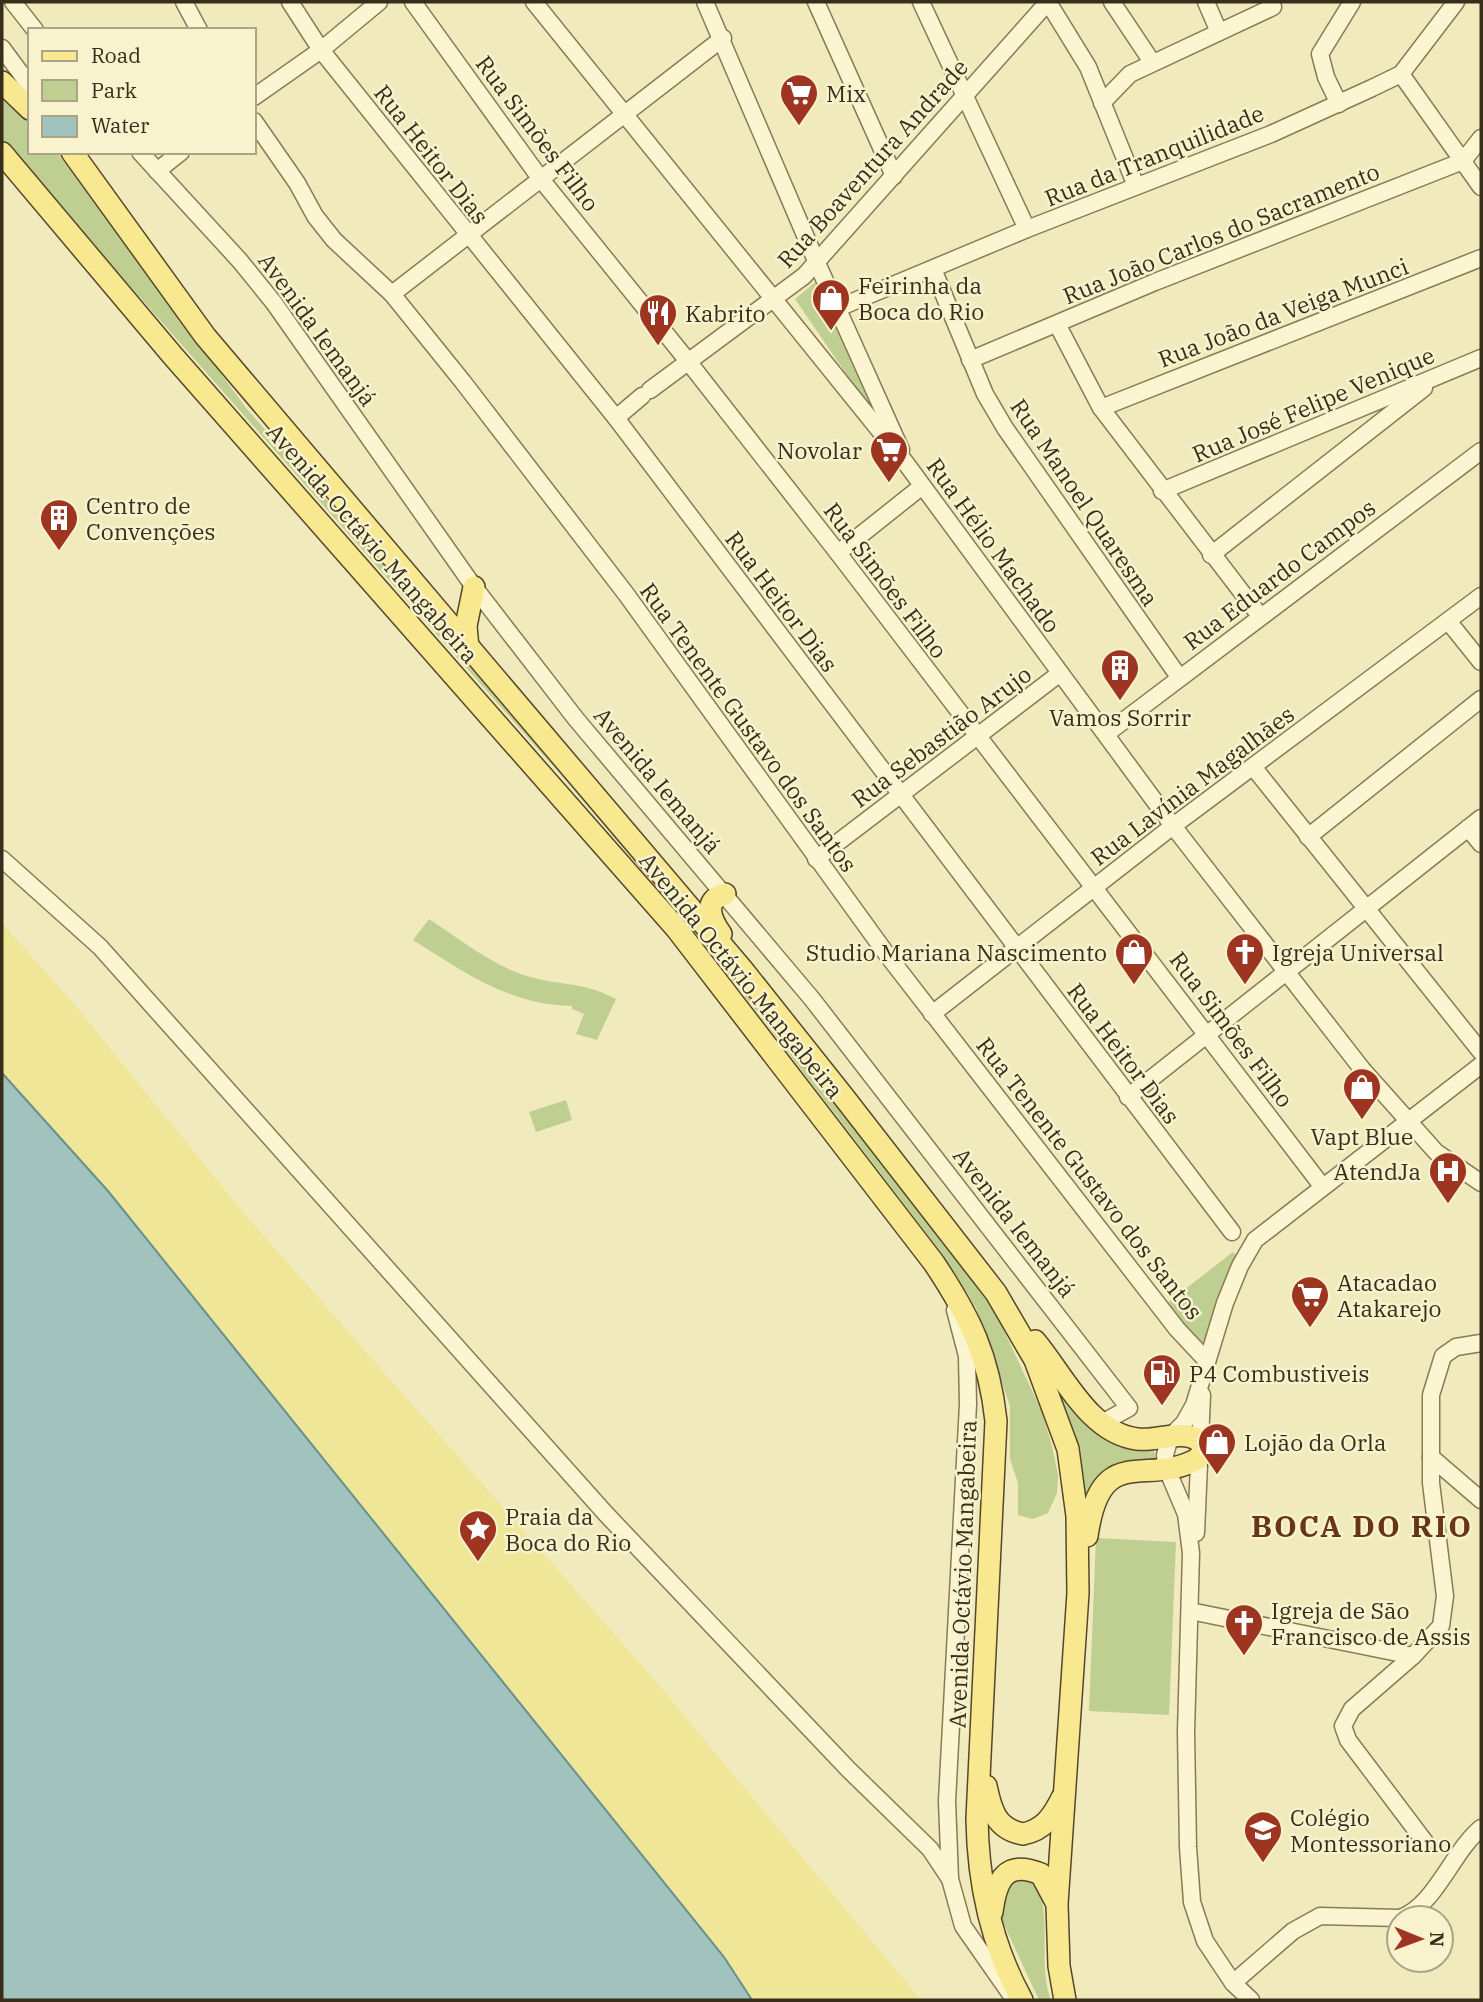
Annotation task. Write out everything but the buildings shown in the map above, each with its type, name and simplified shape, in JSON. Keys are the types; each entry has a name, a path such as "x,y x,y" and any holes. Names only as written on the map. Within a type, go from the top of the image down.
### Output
{"main road":[{"path":"2,82 28,107"},
{"name":"Avenida Octávio Mangabeira","path":"2,153 173,356 676,928 934,1263 980,1341 989,1369 995,1408 995,1454 977,1843 990,1923 1008,1973 1022,2000"},
{"name":"Avenida Octávio Mangabeira","path":"73,154 205,336 742,969 996,1293 1035,1360 1068,1449 1077,1516 1078,1593 1057,1904 1059,1966 1065,2000"},
{"path":"468,648 466,626 474,587"},
{"path":"725,894 711,902 711,920 742,969"},
{"path":"996,1293 1086,1408 1102,1423 1124,1436 1137,1439 1189,1435 1200,1450 1185,1465 1124,1473 1103,1488 1092,1510 1078,1593"},
{"path":"980,1753 991,1810 1005,1828 1023,1833 1040,1828 1049,1820 1064,1794"},
{"path":"990,1923 997,1883 1008,1871 1021,1869 1041,1874 1057,1904"}],"street":[{"path":"13,2 32,28"},
{"path":"184,2 198,28"},
{"name":"Rua Heitor Dias","path":"290,2 321,50 616,418 900,797 1232,1232"},
{"path":"256,96 321,50 379,2"},
{"name":"Rua Simões Filho","path":"413,2 540,178 838,553 977,737 1208,1033 1322,1186"},
{"name":"Rua Hélio Machado","path":"534,2 905,462 1059,674 1285,973 1406,1122 1436,1152 1481,1183"},
{"path":"705,2 723,38 817,263 884,406 905,462"},
{"path":"816,2 894,176"},
{"path":"922,2 1027,229"},
{"path":"1048,2 1078,46 1136,186"},
{"name":"Rua Boaventura Andrade","path":"616,418 687,360 774,299 817,263 1048,2"},
{"path":"1112,2 1152,62"},
{"path":"1206,2 1219,32"},
{"path":"1339,104 1326,77 1320,54 1352,2"},
{"name":"Rua da Tranquilidade","path":"838,308 1339,104 1401,74 1456,2"},
{"path":"1102,103 1120,81 1152,62 1273,7"},
{"path":"392,294 723,38"},
{"path":"2,48 28,83"},
{"path":"1401,74 1481,187"},
{"name":"Rua Tenente Gustavo dos Santos","path":"256,124 334,240 392,294 618,584 816,859 932,1014 1177,1329 1207,1361"},
{"path":"1463,161 1481,138"},
{"name":"Avenida Iemanjá","path":"142,154 240,261 274,303 474,587 598,746 725,894 881,1086 1129,1408 1102,1423"},
{"path":"158,171 179,154"},
{"name":"Rua João Carlos do Sacramento","path":"970,360 1463,161"},
{"name":"Rua João da Veiga Munci","path":"1101,408 1481,258"},
{"name":"Rua Manoel Quaresma","path":"933,269 985,394 1020,453 1179,677"},
{"path":"1057,324 1101,408 1260,616"},
{"name":"Rua José Felipe Venique","path":"1162,491 1481,358"},
{"path":"1211,555 1360,440 1435,378"},
{"name":"Rua Eduardo Campos","path":"1106,734 1481,451"},
{"path":"838,553 921,486"},
{"name":"Rua Lavínia Magalhães","path":"932,1014 1173,826 1481,596"},
{"path":"1448,621 1481,662"},
{"name":"Rua Sebastião Arujo","path":"816,859 1059,674"},
{"path":"1308,836 1481,699"},
{"path":"1254,768 1481,1052"},
{"path":"1128,1097 1481,818"},
{"path":"1468,828 1481,844"},
{"path":"2,859 109,957 606,1514 848,1769 930,1849 950,1879"},
{"path":"1251,2000 1233,1983 1205,1941 1192,1902 1186,1732 1191,1553 1186,1514 1166,1467 1166,1448 1170,1437 1189,1415 1225,1303 1247,1251 1266,1229 1481,1065"},
{"path":"934,1263 955,1308 967,1356 969,1378 947,1801 950,1879 963,1926 1016,2000"},
{"path":"1425,1842 1348,1740 1343,1726 1352,1709 1434,1636 1445,1613 1431,1457 1431,1395 1443,1356 1456,1346 1481,1343"},
{"path":"1191,1553 1196,1529 1202,1379"},
{"path":"1431,1457 1481,1500"},
{"path":"1190,1611 1413,1656"},
{"path":"1420,1904 1481,1828"},
{"path":"1233,1983 1293,1931 1320,1916 1385,1918"}],"green space":[{"path":"2,96 28,121 28,154 58,154 102,209 246,408 573,778 716,947 991,1303 1042,1412 1052,1446 1058,1475 1057,1493 1048,1513 1033,1519 1018,1515 1018,1483 1010,1459 1010,1406 976,1308 947,1260 711,952 568,783 2,141"},
{"path":"818,280 884,418 879,422 795,299"},
{"path":"429,919 508,969 538,979 586,987 616,999 597,1040 576,1034 584,1014 572,1009 572,1006 528,1000 507,993 469,975 413,940"},
{"path":"566,1100 572,1120 536,1132 529,1112"},
{"path":"1233,1252 1236,1255 1201,1349 1166,1304"},
{"path":"1056,1387 1097,1434 1122,1447 1154,1450 1156,1466 1085,1501"},
{"path":"1096,1538 1176,1542 1169,1715 1089,1711"},
{"path":"1021,1876 1036,1882 1041,1896 1045,1925 1045,1971 1051,2000 1039,2000 1000,1916 1008,1880"}],"sand":[{"name":"Praia da Boca do Rio","path":"2,923 69,998 242,1211 652,1677 921,2000 752,2000 724,1957 108,1191 2,1073"}],"water":[{"path":"2,1073 108,1191 724,1957 752,2000 2,2000"}],"place":[{"name":"Mix","path":"799,127"},
{"name":"Feirinha da Boca do Rio","path":"831,332"},
{"name":"Kabrito","path":"658,347"},
{"name":"Novolar","path":"889,484"},
{"name":"Centro de Convenções","path":"59,552"},
{"name":"Vamos Sorrir","path":"1120,702"},
{"name":"Studio Mariana Nascimento","path":"1134,986"},
{"name":"Igreja Universal","path":"1245,986"},
{"name":"Vapt Blue","path":"1362,1121"},
{"name":"AtendJa","path":"1448,1205"},
{"name":"Atacadao Atakarejo","path":"1310,1329"},
{"name":"P4 Combustiveis","path":"1162,1407"},
{"name":"Lojão da Orla","path":"1217,1476"},
{"name":"Praia da Boca do Rio","path":"478,1563"},
{"name":"Igreja de São Francisco de Assis","path":"1244,1657"},
{"name":"Colégio Montessoriano","path":"1263,1864"}],"district":[{"name":"BOCA DO RIO","path":"1362,1525"}]}
